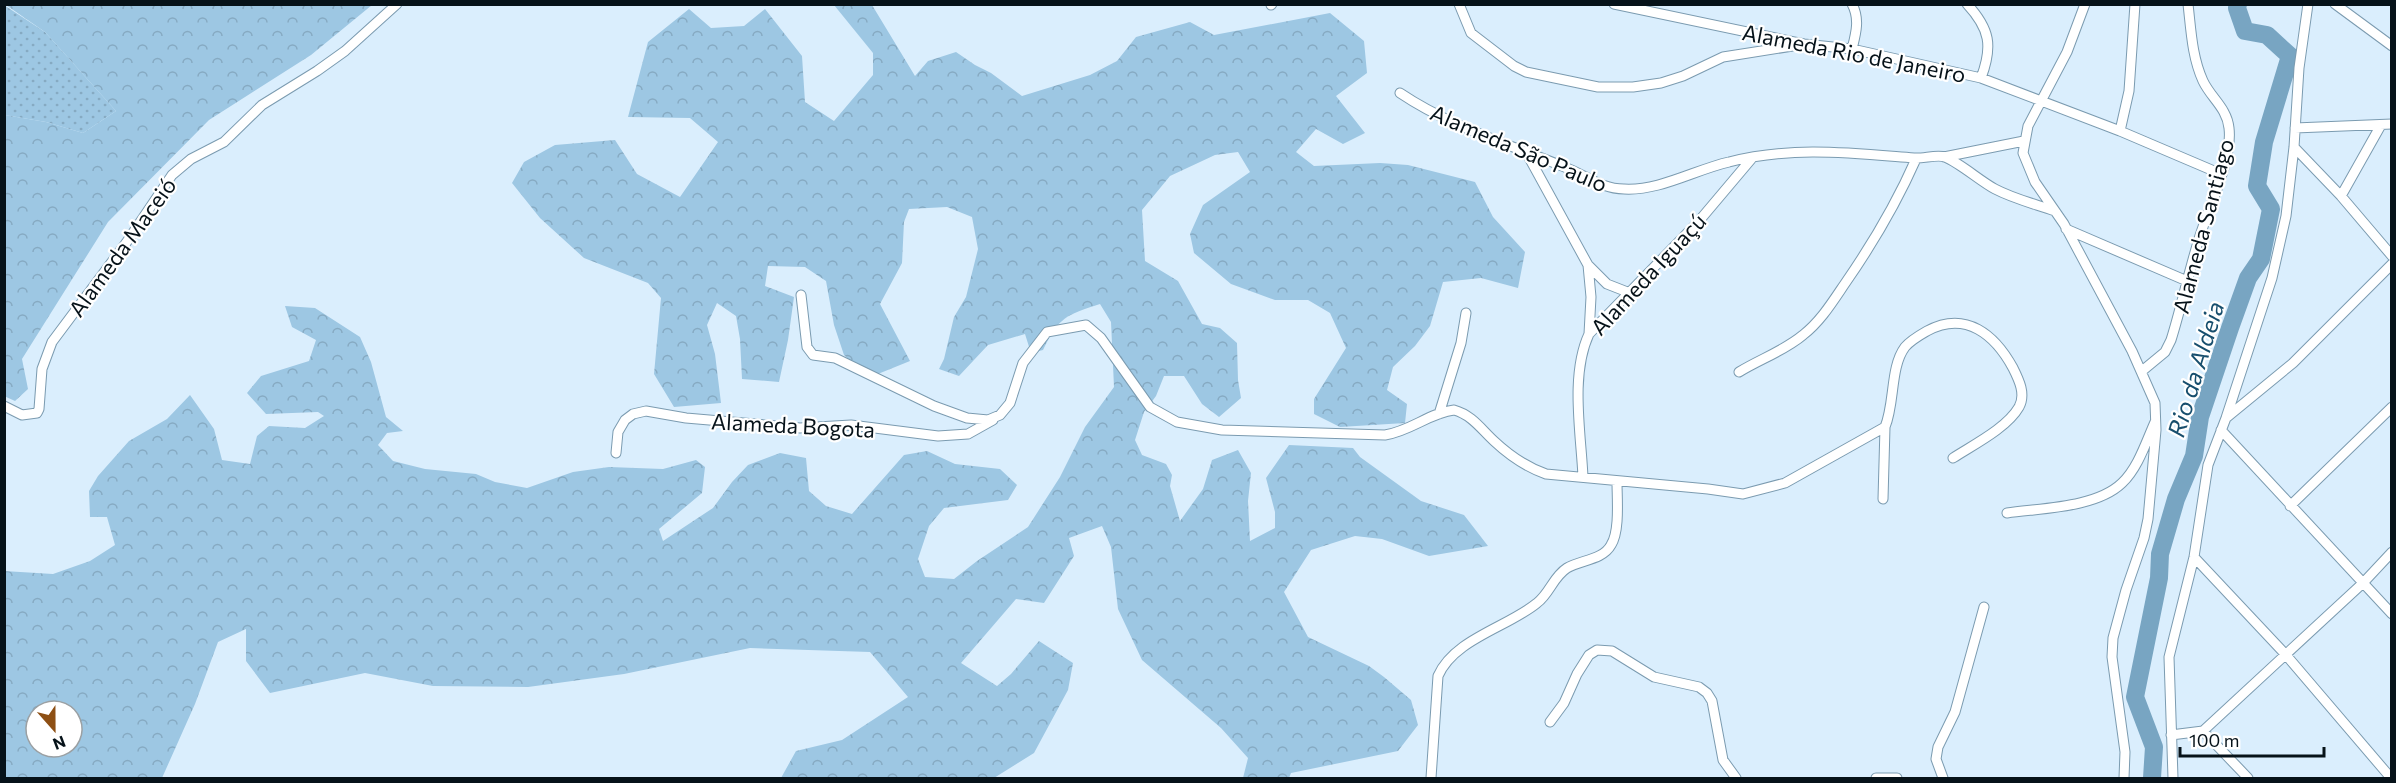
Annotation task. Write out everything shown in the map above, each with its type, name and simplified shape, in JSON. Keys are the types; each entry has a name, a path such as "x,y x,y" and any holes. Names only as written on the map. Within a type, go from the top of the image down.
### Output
{"street":[{"name":"Alameda Maceió","path":"4,406 22,415 37,413 42,369 52,342 126,243 172,176 191,159 224,142 254,111 345,51 397,4"},
{"path":"1459,4 1471,33 1514,66 1526,72 1598,87 1633,87 1661,83 1683,76 1723,57 1804,44"},
{"name":"Alameda Rio de Janeiro","path":"1614,4 1804,44 1852,49 1981,78 2120,131 2221,174"},
{"path":"1852,4 1857,14 1858,24 1852,49"},
{"path":"1967,4 1982,22 1988,40 1989,51 1981,78"},
{"path":"2085,4 2067,52 2028,126 2023,153 2029,171 2066,229 2142,371 2155,403 2153,483 2144,538 2113,638 2112,657 2125,752 2124,778"},
{"path":"2120,131 2130,91 2135,4"},
{"name":"Alameda Santiago","path":"2142,371 2158,359 2168,346 2181,309 2198,240 2221,174 2229,139 2229,128 2224,111 2204,84 2196,64 2188,4"},
{"path":"2173,778 2168,665 2194,557 2208,465 2226,418 2275,267 2286,216 2294,147 2299,68 2308,4"},
{"path":"2335,4 2391,46"},
{"name":"Alameda São Paulo","path":"1400,93 1435,114 1571,170 1596,183 1624,189 1656,185 1718,165 1753,157 1794,152 1845,151 1916,159 1944,157 2024,141"},
{"path":"2341,196 2381,124"},
{"path":"2295,128 2391,124"},
{"path":"2294,147 2341,196 2391,256"},
{"path":"1526,152 1588,265 1607,284 1630,293"},
{"name":"Alameda Iguaçú","path":"1583,477 1579,376 1580,363 1589,334 1699,221 1753,157"},
{"path":"1944,157 1995,189 2055,211"},
{"path":"1739,372 1795,342 1816,322 1853,272 1878,232 1916,159"},
{"path":"2066,229 2187,281"},
{"path":"2226,418 2287,368 2391,264"},
{"path":"1588,265 1589,334"},
{"path":"801,295 807,347 813,355 835,358 917,399 978,421 995,418 1010,403 1023,363 1045,334 1062,328 1086,325 1101,338 1150,407 1177,422 1222,430 1385,435 1408,429 1439,414 1454,410 1474,421 1510,455 1534,470 1546,474 1743,494 1785,483 1885,427"},
{"path":"1439,414 1461,343 1466,313"},
{"path":"1883,499 1885,427 1893,402 1898,361 1905,347 1912,340 1937,326 1961,324 1986,333 2002,350 2022,388 2019,407 2010,418 1953,458"},
{"path":"2290,506 2391,407"},
{"name":"Alameda Bogota","path":"616,453 618,432 625,420 633,414 646,411 686,418 800,428 851,425 938,436 968,434 995,418"},
{"path":"2007,513 2067,505 2108,493 2130,474 2156,420"},
{"path":"2221,430 2391,614"},
{"path":"1431,778 1438,676 1442,667 1464,647 1540,601 1558,575 1566,569 1610,549 1616,533 1617,482"},
{"path":"2171,735 2203,731 2363,583 2391,552"},
{"path":"2194,557 2286,655 2391,778"},
{"path":"1943,778 1936,759 1938,747 1955,712 1984,607"},
{"path":"1550,722 1564,703 1577,674 1589,655 1597,650 1612,651 1654,677 1699,687 1707,693 1712,702 1723,760 1736,778"},
{"path":"2203,731 2248,778"},
{"path":"1876,778 1897,778"}],"green space":[{"path":"4,5 45,32 116,111 83,133 46,122 5,115"},
{"path":"6,5 372,5 311,55 209,120 108,222 22,359 28,389 15,401 4,396 5,115 46,122 83,133 116,111 45,32"},
{"path":"834,5 872,5 915,76 928,61 956,52 991,73 1022,96 1090,75 1117,61 1136,37 1190,22 1214,35 1330,13 1364,41 1367,73 1336,96 1365,133 1343,144 1316,129 1296,152 1314,166 1380,163 1408,165 1475,182 1493,217 1525,252 1518,288 1481,278 1443,282 1430,326 1415,346 1393,367 1387,390 1407,404 1405,423 1340,427 1314,414 1314,399 1346,348 1330,313 1308,300 1275,300 1231,284 1194,253 1190,234 1203,205 1250,172 1238,152 1215,155 1170,176 1142,210 1145,261 1178,281 1202,324 1220,328 1237,343 1241,398 1219,417 1202,404 1184,376 1164,376 1156,396 1144,412 1135,440 1142,455 1166,464 1172,475 1170,486 1180,521 1203,489 1212,460 1238,450 1251,473 1248,501 1250,541 1275,528 1275,512 1266,478 1289,445 1353,448 1360,457 1421,501 1464,515 1488,546 1429,556 1382,539 1355,536 1311,550 1284,592 1308,637 1369,666 1411,700 1418,725 1398,751 1291,773 1289,778 1243,778 1248,758 1221,728 1142,660 1118,609 1111,547 1102,526 1069,538 1074,556 1044,603 1016,599 961,663 997,686 1011,674 1039,641 1073,663 1068,690 1034,753 994,778 781,778 796,751 842,740 908,697 870,652 750,648 624,674 528,687 433,686 365,673 270,693 246,661 246,629 218,642 195,704 162,778 5,778 4,571 53,574 90,561 115,545 107,517 90,517 89,491 98,476 129,441 167,419 190,395 214,429 222,460 250,464 257,436 269,426 305,428 324,416 318,412 266,414 247,393 261,376 309,361 316,340 292,327 285,306 315,308 360,337 371,362 386,417 403,431 387,433 378,445 393,461 425,469 476,474 495,482 527,488 573,472 609,467 663,469 696,460 705,467 702,493 659,529 663,541 713,508 748,465 780,453 806,458 809,491 826,506 852,514 904,455 927,451 955,464 1000,469 1017,485 1008,500 944,508 929,526 918,559 925,577 954,579 1028,527 1060,477 1085,427 1114,387 1111,322 1100,304 1079,311 1065,319 1054,330 1043,350 1031,353 1025,334 988,345 959,376 939,369 944,359 954,317 966,297 978,249 972,217 947,207 909,209 904,222 902,263 880,304 910,361 868,378 844,355 834,325 826,281 805,267 768,266 765,286 794,297 779,382 742,379 740,339 736,316 717,303 707,325 715,354 721,403 674,407 654,374 661,298 648,283 584,258 540,218 512,183 524,162 555,145 615,140 637,174 680,197 718,142 690,118 628,117 648,42 689,9 711,28 744,26 765,9 802,56 805,102 834,121 873,75 873,53"}],"waterway":[{"name":"Rio da Aldeia","path":"2152,778 2154,747 2135,697 2159,578 2160,554 2176,499 2194,456 2200,417 2230,328 2248,278 2261,259 2271,209 2257,186 2264,142 2290,56 2267,35 2245,31 2237,8 2238,4"}]}
